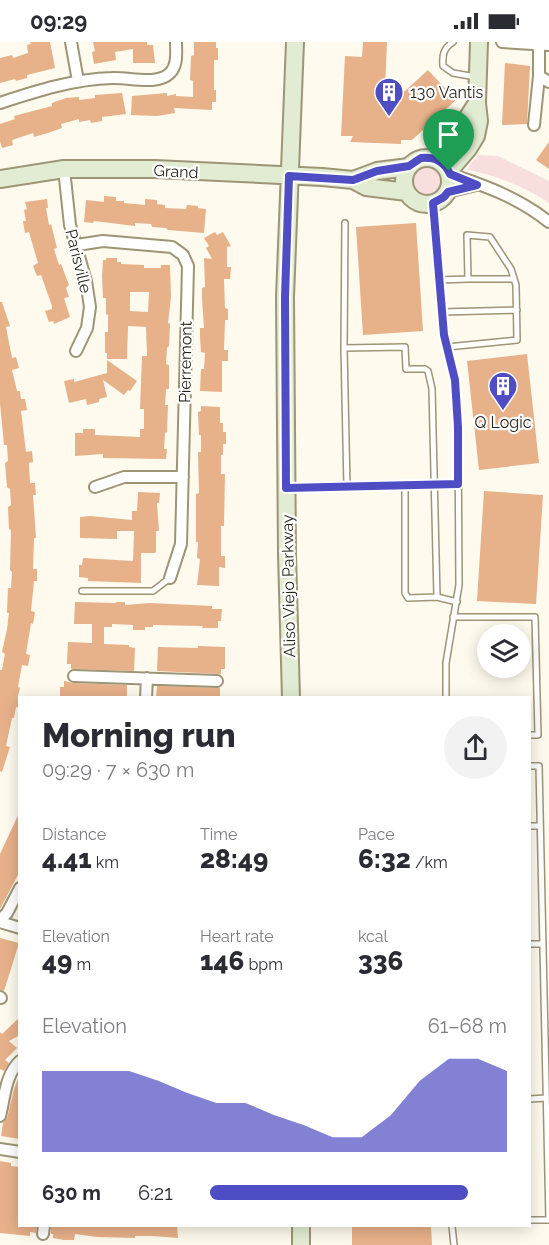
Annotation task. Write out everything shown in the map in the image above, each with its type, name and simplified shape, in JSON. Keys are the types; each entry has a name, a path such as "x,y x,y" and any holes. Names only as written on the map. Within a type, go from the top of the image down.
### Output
{"street":[{"path":"71,42 78,81"},
{"path":"0,103 78,81 112,78 157,80 170,73 176,62 176,42"},
{"name":"Aliso Viejo Parkway","path":"291,696 286,488 285,297 295,42"},
{"path":"479,42 477,103 479,121 476,136 449,173 448,192 444,197 433,203 418,202 407,192 404,179 409,166 421,158 436,159 449,173 505,194 530,207 549,222"},
{"path":"502,42 541,44 534,125"},
{"path":"539,76 549,82"},
{"path":"436,159 455,137 477,103"},
{"name":"Grand","path":"0,179 64,169 155,169 353,180 377,171 409,166"},
{"name":"Parisville","path":"64,169 70,225 77,245 90,307 87,328 76,351"},
{"name":"Grand","path":"353,180 366,187 407,192"},
{"path":"448,192 477,185"},
{"name":"Pierremont","path":"77,245 103,242 172,247 183,255 188,266 181,544 170,578"},
{"path":"95,487 124,477 183,477"},
{"path":"74,676 216,681"},
{"path":"146,696 147,678"},
{"path":"18,892 0,921 18,927"},
{"path":"0,1116 6,1085 14,1066 18,1063"},
{"path":"0,1149 18,1152"},
{"path":"301,1227 301,1245"}],"lane":[{"path":"453,42 445,48 443,66 453,73 478,78"},
{"path":"433,203 444,335 455,380 458,427 459,585 446,663 446,696"},
{"path":"345,223 344,348 347,487"},
{"path":"447,346 517,340 514,279 511,269 490,237 467,235 468,279"},
{"path":"438,280 514,279"},
{"path":"442,312 517,310"},
{"path":"344,348 405,347 406,369 428,371 432,389 436,484 437,597"},
{"path":"286,488 458,484"},
{"path":"405,485 405,593 408,598 437,597 457,602"},
{"path":"82,591 153,591 170,578"},
{"path":"453,617 535,617 538,735 531,735"},
{"path":"531,766 539,766 549,1221 531,1220"},
{"path":"531,826 540,826"},
{"path":"531,944 542,944"},
{"path":"531,1099 546,1098"},
{"path":"453,1227 454,1245"}],"shaded area":[{"path":"478,155 498,156 549,181 549,203 510,182 468,170"},
{"path":"426,166 437,171 442,182 437,193 426,198 415,193 410,182 415,171"}],"building":[{"path":"30,42 50,42 55,68 27,75 27,78 16,81 15,79 0,83 0,58 12,55 13,58 28,53 27,45 31,44"},
{"path":"93,42 147,42 147,45 153,45 155,63 133,63 133,49 115,52 116,60 94,64"},
{"path":"194,42 216,42 216,48 218,48 218,60 214,60 216,102 212,102 212,110 174,108 175,113 157,116 131,115 132,96 167,93 167,96 176,94 176,96 193,97 193,81 190,80"},
{"name":"130 Vantis","path":"363,42 387,42 385,90 405,91 428,70 456,100 412,140 401,140 401,144 350,142 353,136 341,136 345,56 362,57"},
{"path":"505,63 530,66 527,124 502,125"},
{"path":"122,93 126,114 102,117 102,121 91,123 90,120 79,122 79,119 61,124 62,128 48,133 34,137 33,133 12,140 13,145 2,148 0,124 15,119 14,116 52,106 52,103 66,98 79,97 79,100 95,98 95,95"},
{"path":"549,142 549,169 536,160"},
{"path":"104,196 116,197 116,201 124,201 124,203 145,205 145,199 157,200 157,204 165,205 165,208 186,209 187,205 198,206 198,208 206,209 204,233 168,230 152,227 151,224 135,223 135,226 84,222 86,200 104,202"},
{"path":"47,199 49,225 51,224 57,248 54,249 69,285 66,288 69,297 64,298 70,317 54,324 53,321 49,322 45,311 52,309 52,306 41,275 37,276 33,266 38,263 29,232 25,233 23,221 26,221 25,202"},
{"path":"416,223 423,331 363,335 356,227"},
{"path":"215,232 217,235 223,232 231,246 227,247 227,267 231,267 230,279 224,279 225,308 228,309 228,320 225,320 224,350 228,350 228,361 222,361 222,392 200,391 201,369 204,369 205,353 201,352 200,336 200,328 204,328 202,288 205,287 204,258 212,259 206,248 209,246 204,238"},
{"path":"106,258 117,258 117,262 121,264 144,265 144,268 161,268 161,265 170,265 171,297 168,323 170,324 166,364 169,365 169,389 166,389 165,405 168,405 164,449 167,449 166,459 103,458 103,454 75,456 75,433 83,433 83,429 95,429 95,435 140,437 140,429 144,429 144,409 140,409 142,356 147,356 146,327 128,326 127,359 107,359 105,332 108,332 108,315 106,314 106,298 103,298 102,276 103,260","holes":["130,292 149,292 148,312 130,311"]},
{"path":"0,302 2,302 10,326 6,327 12,358 16,357 19,368 12,370 17,391 20,391 21,399 25,399 27,410 21,411 26,452 32,451 33,462 29,463 30,483 35,483 36,495 33,495 36,538 34,538 33,569 37,569 37,581 34,581 31,611 35,612 26,654 30,655 28,666 22,665 18,687 20,688 18,708 16,707 14,718 12,718 6,746 10,747 2,772 0,771 0,670 2,670 5,654 2,652 9,613 7,613 8,588 11,588 12,572 10,570 11,530 9,529 8,507 11,505 10,489 7,487 5,463 8,461 7,445 4,445 0,403"},
{"name":"Q Logic","path":"527,354 539,463 479,470 467,361"},
{"path":"107,360 137,381 130,391 128,390 124,395 103,380 107,397 87,405 86,399 69,403 64,381 74,379 74,382 107,373"},
{"path":"201,406 220,407 220,423 223,423 223,432 226,432 226,444 223,444 223,455 221,455 221,474 225,474 221,556 225,556 225,568 219,567 219,586 197,585 200,559 197,558 198,542 196,542 196,494 199,493 198,452 201,452 201,435 199,435 198,412 201,411"},
{"path":"484,491 543,495 536,604 477,601"},
{"path":"138,492 160,493 159,503 157,503 159,531 156,531 156,552 141,553 141,583 88,581 88,578 79,577 79,565 82,565 83,558 133,561 134,531 117,531 117,539 80,538 80,517 132,520 132,511 137,511"},
{"path":"75,602 212,606 212,609 222,609 221,621 218,621 218,628 153,625 153,627 145,627 145,630 133,630 133,625 112,624 112,627 104,627 104,644 129,645 135,648 134,671 71,669 71,664 67,664 68,642 92,643 92,624 74,624"},
{"path":"198,646 225,647 225,669 221,669 221,674 157,671 158,647 198,648"},
{"path":"64,681 127,685 127,696 60,696 60,687 64,687"},
{"path":"157,686 220,688 220,696 156,696"},
{"path":"18,815 18,875 0,909 0,854"},
{"path":"0,938 18,943 18,946 4,991 0,990"},
{"path":"18,1019 18,1036 9,1041 17,1048 5,1060 9,1063 4,1071 0,1069 0,1032 2,1034"},
{"path":"18,1079 18,1139 1,1136"},
{"path":"0,1161 18,1167 18,1227 37,1227 36,1233 30,1232 30,1236 0,1233"},
{"path":"51,1227 177,1227 178,1238 97,1237 75,1234 74,1240 64,1240 53,1238"},
{"path":"352,1227 431,1227 432,1245 352,1245"}],"place":[{"name":"130 Vantis","path":"389,118"},
{"name":"Q Logic","path":"503,412"}],"route":[{"path":"421,158 436,159 449,171 450,174 477,185 448,192 439,201 433,203 444,335 455,380 458,484 286,488 285,297 289,176 353,180 377,171 409,166 421,158"}]}
